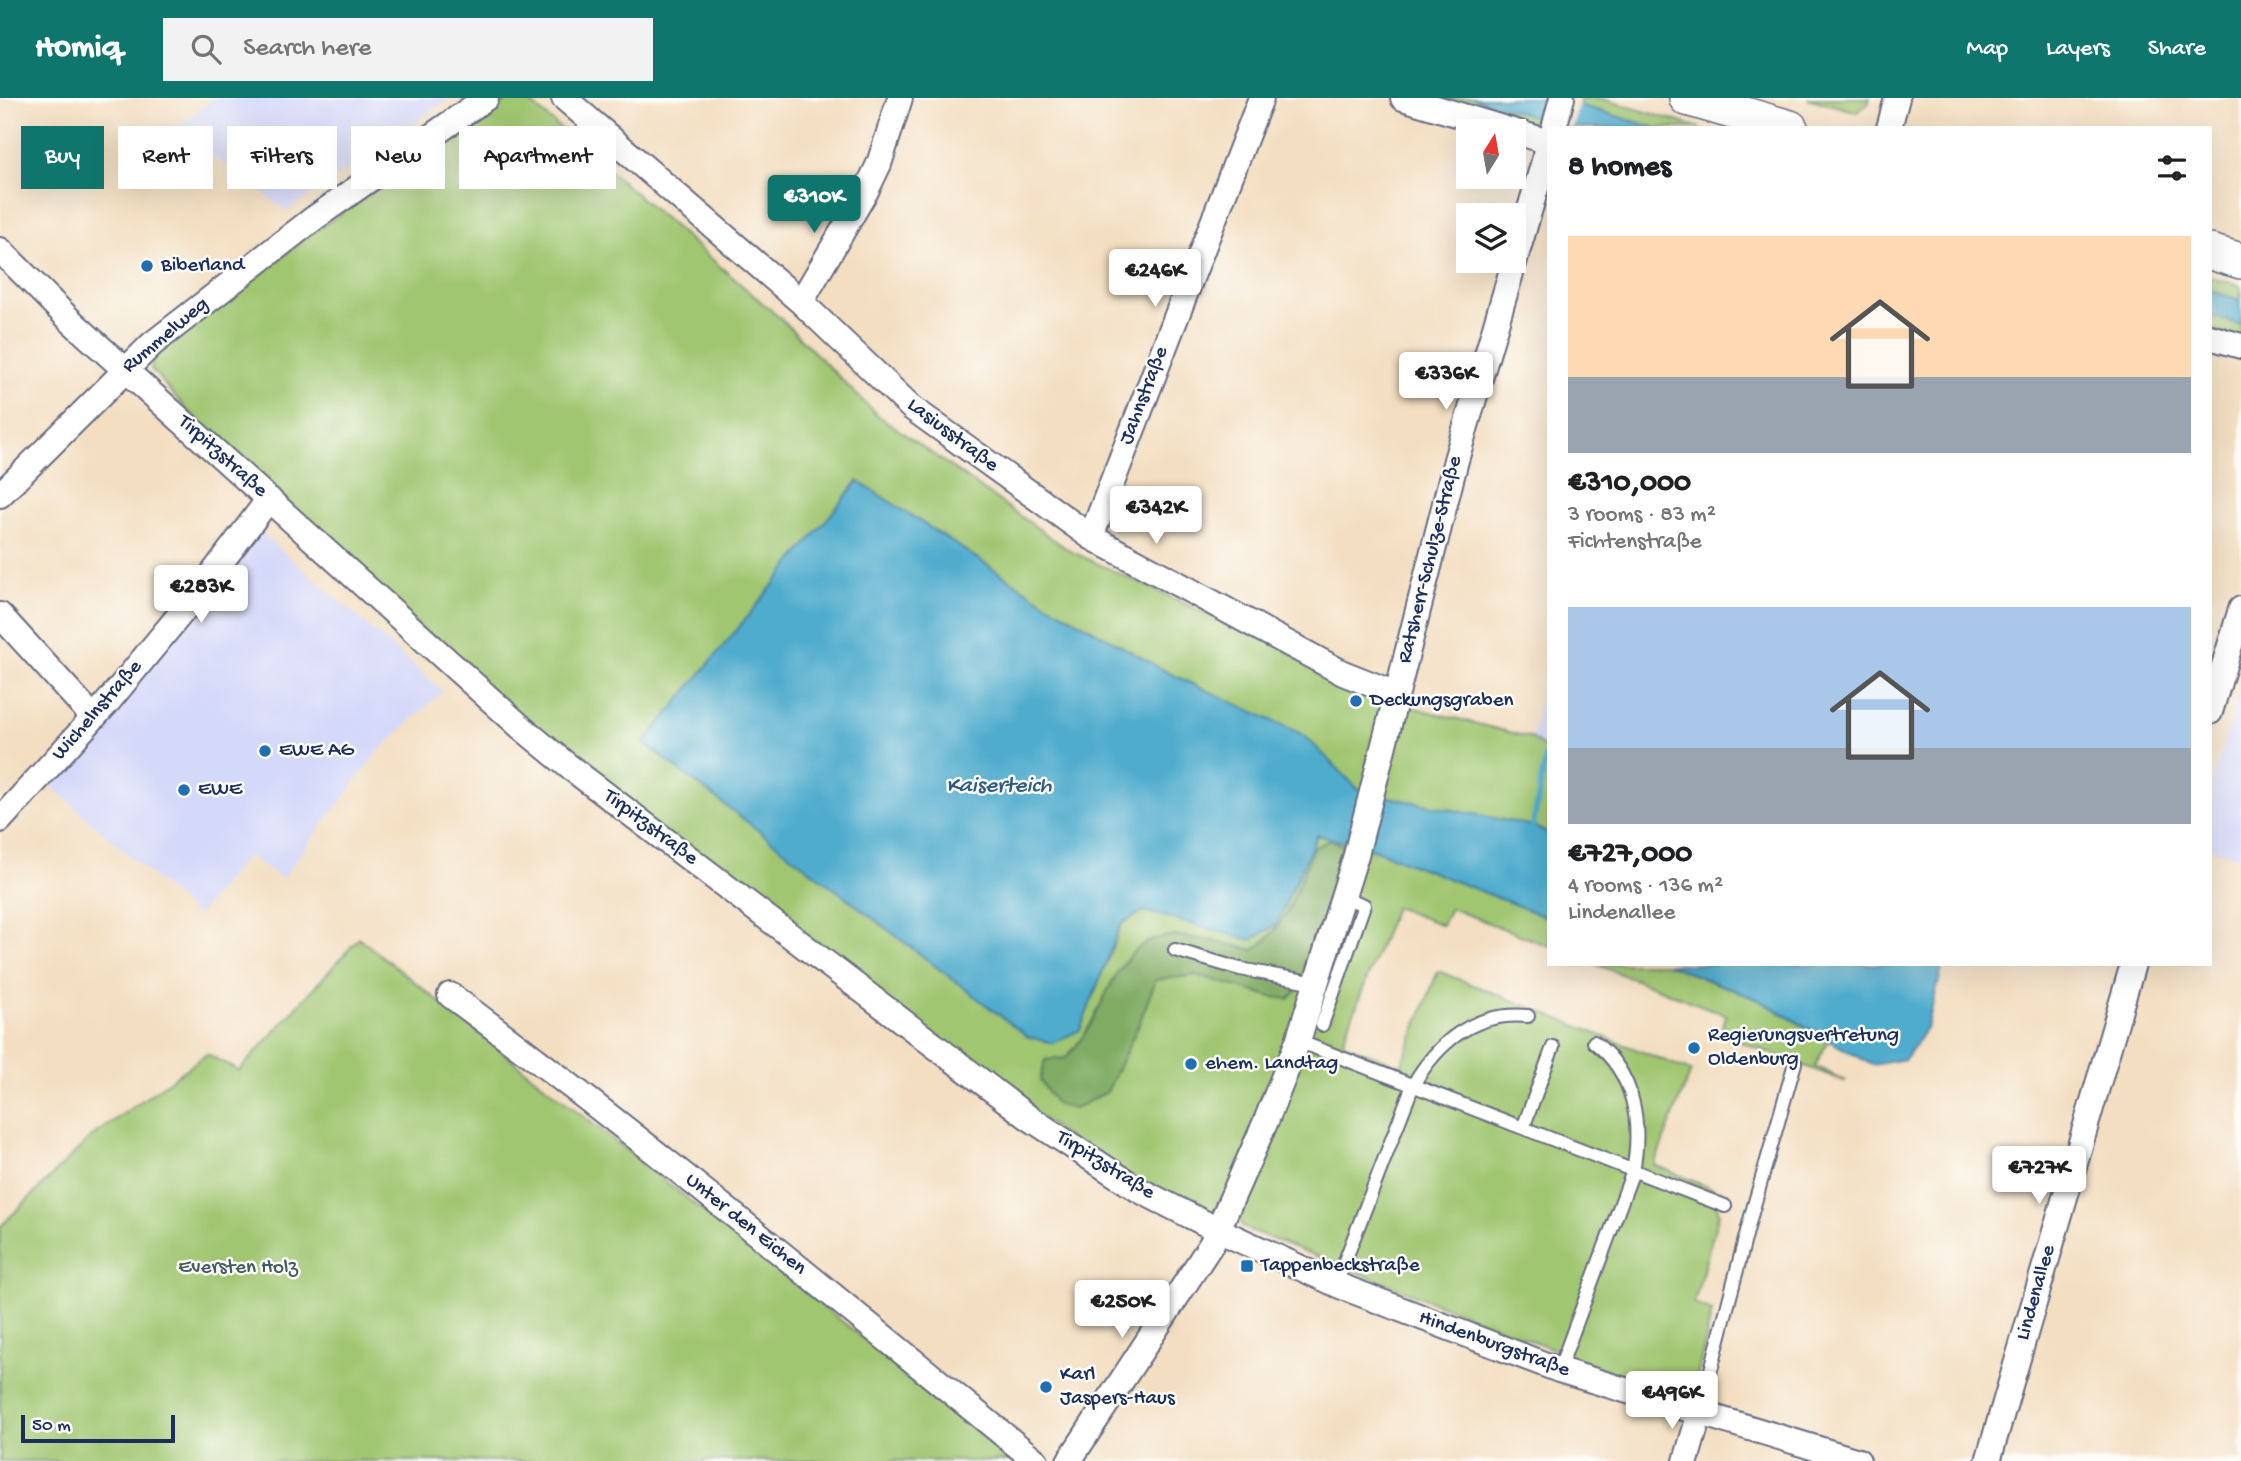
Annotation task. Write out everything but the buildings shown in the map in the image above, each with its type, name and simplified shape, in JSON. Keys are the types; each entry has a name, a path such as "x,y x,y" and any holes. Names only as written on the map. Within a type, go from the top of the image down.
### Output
{"main road":[{"path":"1687,98 1783,126"},
{"path":"2212,253 2241,261"}],"street":[{"name":"Rummelweg","path":"0,495 152,344 313,219 486,98"},
{"name":"Lasiusstraße","path":"564,98 801,302 912,408 1091,537 1343,673 1396,694"},
{"path":"801,302 866,191 879,164 900,98"},
{"name":"Jahnstraße","path":"1091,537 1261,98"},
{"path":"1403,98 1547,134"},
{"name":"Ratsherr-Schulze-Straße","path":"1554,126 1562,98"},
{"path":"1890,126 1897,98"},
{"name":"Ratsherr-Schulze-Straße","path":"1396,694 1456,460 1547,149"},
{"name":"Tirpitzstraße","path":"0,250 71,321 522,728 567,765 1028,1117 1139,1191 1218,1230"},
{"path":"2212,338 2241,346"},
{"name":"Wichelnstraße","path":"0,820 93,717 201,589 268,499"},
{"path":"2212,705 2241,609"},
{"path":"0,615 93,717"},
{"path":"1069,1461 1184,1289 1218,1230 1297,1041 1356,855 1396,694"},
{"name":"Lindenallee","path":"1988,1461 2132,966"},
{"name":"Unter den Eichen","path":"450,995 528,1052 676,1168 1036,1461"},
{"name":"Hindenburgstraße","path":"1218,1230 1336,1284 1559,1370 1858,1461"},
{"path":"1686,1461 1700,1412"}],"lane":[{"path":"1322,1025 1364,905 1343,897"},
{"path":"1175,950 1240,969 1316,983"},
{"path":"1336,1284 1413,1085 1427,1061 1457,1034 1498,1016 1528,1016"},
{"path":"1297,1041 1725,1206"},
{"path":"1559,1370 1633,1171 1638,1128 1626,1082 1613,1060 1594,1042"},
{"path":"1523,1128 1553,1047"},
{"path":"1700,1412 1751,1216 1795,1063"}],"shaded area":[{"path":"214,98 450,98 410,126 351,126 351,167 337,176 337,126 227,126 227,166 213,156 213,126 179,126"},
{"path":"258,189 319,189 287,211"},
{"path":"250,523 443,691 377,753 282,879 248,855 197,916 40,776"},
{"path":"1547,665 1547,750 1532,738"},
{"path":"2241,686 2241,858 2212,849 2212,783"}],"green space":[{"path":"511,98 525,98 557,126 470,126"},
{"path":"1425,98 1473,98 1538,117 1534,130 1526,128 1526,119 1497,119"},
{"path":"1581,98 1599,98 1693,126 1649,126 1579,105"},
{"path":"1807,98 1870,98 1868,104 1857,112"},
{"path":"459,133 459,189 616,189 616,177 781,319 876,414 1070,551 1411,707 1532,738 1547,750 1547,833 1533,826 1388,797 1357,788 1304,735 1171,674 1049,605 1080,1030 1121,925 1144,911 1251,939 1276,925 1317,835 1376,850 1547,917 1547,945 1450,908 1442,925 1395,907 1342,1043 1401,1066 1438,971 1691,1071 1654,1165 1713,1189 1719,1213 1694,1303 1712,1311 1695,1386 1671,1395 1242,1227 1238,1213 1218,1230 1139,1191 567,765 186,409 151,369 154,357 311,234 377,189 445,189 445,143"},
{"path":"2212,278 2241,286 2241,300 2212,292"},
{"path":"2212,317 2241,325 2241,338 2212,330"},
{"path":"1331,839 1343,846 1346,860 1315,971 1289,999 1196,975 1156,980 1107,1092 1074,1109 1056,1104 1040,1080 1045,1060 1066,1058 1071,1052 1095,1017 1120,968 1131,955 1144,944 1160,937 1180,936 1254,950 1276,929 1284,917 1313,848"},
{"name":"Eversten Holz","path":"359,938 1018,1461 0,1461 0,1227 91,1137 207,1054 239,1071"},
{"path":"1600,966 1672,966 1759,1000 1828,1041 1815,1066 1847,1082 1720,1034 1726,1015"}],"water":[{"path":"1473,98 1556,98 1649,126 1565,126"},
{"path":"2212,292 2241,300 2241,325 2212,317"},
{"name":"Kaiserteich","path":"858,481 1049,605 1171,674 1304,735 1357,788 1388,797 1533,826 1547,833 1547,917 1376,850 1317,835 1276,925 1251,940 1144,911 1121,924 1080,1030 1053,1043 1028,1037 644,743"},
{"path":"1672,966 1942,966 1927,1027 1905,1059 1872,1065 1759,1000"}],"pier":[{"path":"1543,98 1563,98 1579,102 1573,126 1537,120"}],"waterway":[{"path":"1533,826 1547,750"}],"place":[{"name":"Biberland","path":"147,266"},
{"name":"Deckungsgraben","path":"1356,701"},
{"name":"EWE AG","path":"265,751"},
{"name":"EWE","path":"184,790"},
{"name":"Regierungsvertretung Oldenburg","path":"1694,1048"},
{"name":"ehem. Landtag","path":"1191,1064"},
{"name":"Tappenbeckstraße","path":"1247,1266"},
{"name":"Karl Jaspers-Haus","path":"1046,1387"}]}
